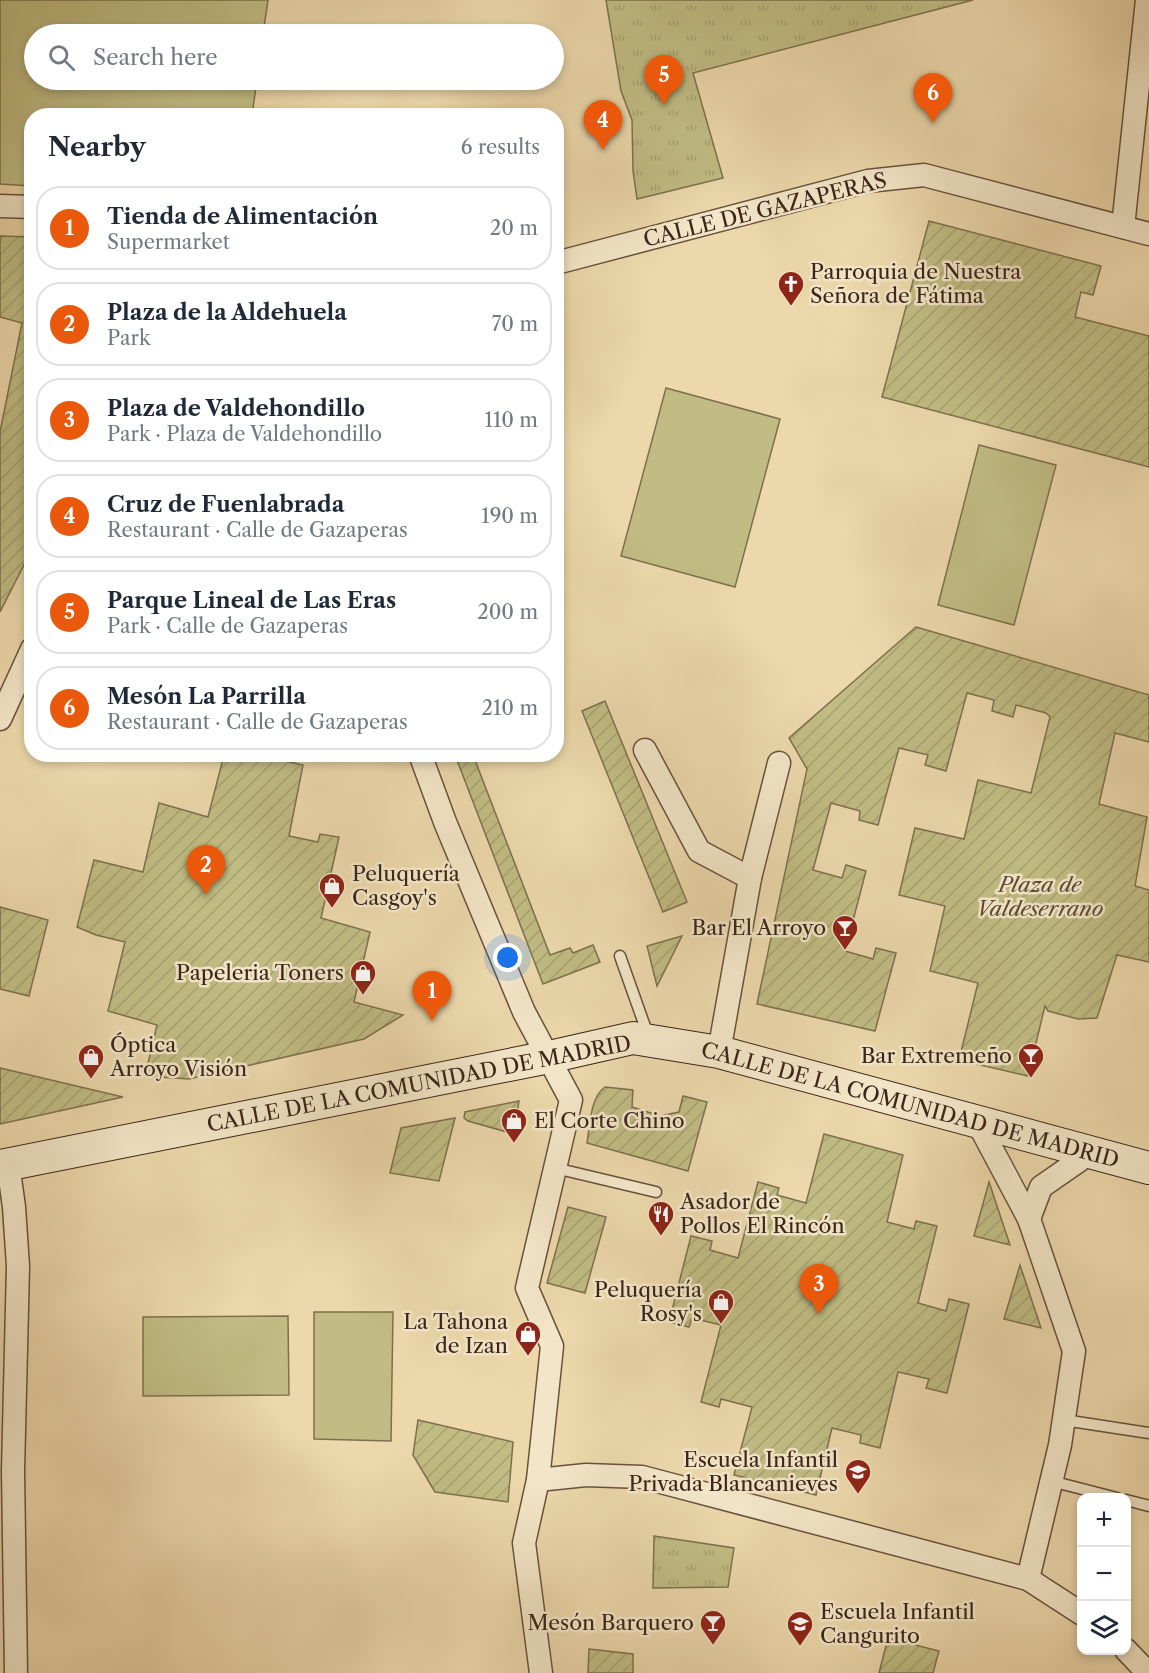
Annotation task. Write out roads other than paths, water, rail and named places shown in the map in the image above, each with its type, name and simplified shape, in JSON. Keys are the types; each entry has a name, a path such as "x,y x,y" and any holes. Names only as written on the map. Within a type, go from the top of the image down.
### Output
{"street":[{"path":"1123,227 1147,0"},
{"name":"CALLE DE GAZAPERAS","path":"564,261 868,181 924,175 1149,234"},
{"path":"0,206 24,207"},
{"path":"0,719 24,666"},
{"path":"645,750 699,851 750,878"},
{"path":"423,762 445,822 524,1012 571,1100 527,1288 552,1346 538,1480 524,1543 541,1673"},
{"path":"719,1052 750,878 779,763"},
{"name":"CALLE DE LA COMUNIDAD DE MADRID","path":"4,1165 549,1057 633,1038 719,1052 1090,1154 1144,1161"},
{"path":"978,1123 1029,1219 1074,1351 1060,1445 1028,1579"},
{"path":"1029,1219 1041,1187 1090,1154"},
{"path":"4,1165 14,1208 18,1266 13,1471 15,1673"},
{"path":"538,1480 586,1475 642,1477 1028,1579 1077,1611"},
{"path":"1131,1655 1148,1673"}],"lane":[{"path":"620,956 650,1041"},
{"path":"555,1168 656,1192"},
{"path":"1064,1420 1149,1433"},
{"path":"1052,1481 1101,1493"},
{"path":"1131,1501 1149,1506"}],"place":[{"name":"Parque Lineal de Las Eras","path":"664,105"},
{"name":"Mesón La Parrilla","path":"933,123"},
{"name":"Cruz de Fuenlabrada","path":"603,150"},
{"name":"Parroquia de Nuestra Señora de Fátima","path":"791,307"},
{"name":"Plaza de la Aldehuela","path":"206,895"},
{"name":"Peluquería Casgoy's","path":"332,909"},
{"name":"Bar El Arroyo","path":"845,951"},
{"name":"Papeleria Toners","path":"363,996"},
{"name":"Tienda de Alimentación","path":"432,1021"},
{"name":"Bar Extremeño","path":"1031,1079"},
{"name":"Óptica Arroyo Visión","path":"91,1080"},
{"name":"El Corte Chino","path":"514,1144"},
{"name":"Asador de Pollos El Rincón","path":"661,1237"},
{"name":"Plaza de Valdehondillo","path":"819,1314"},
{"name":"Peluquería Rosy's","path":"721,1325"},
{"name":"La Tahona de Izan","path":"528,1357"},
{"name":"Escuela Infantil Privada Blancanieves","path":"858,1495"},
{"name":"Mesón Barquero","path":"713,1646"},
{"name":"Escuela Infantil Cangurito","path":"800,1647"}],"park label":[{"name":"Plaza de Valdeserrano","path":"1040,897"}]}
